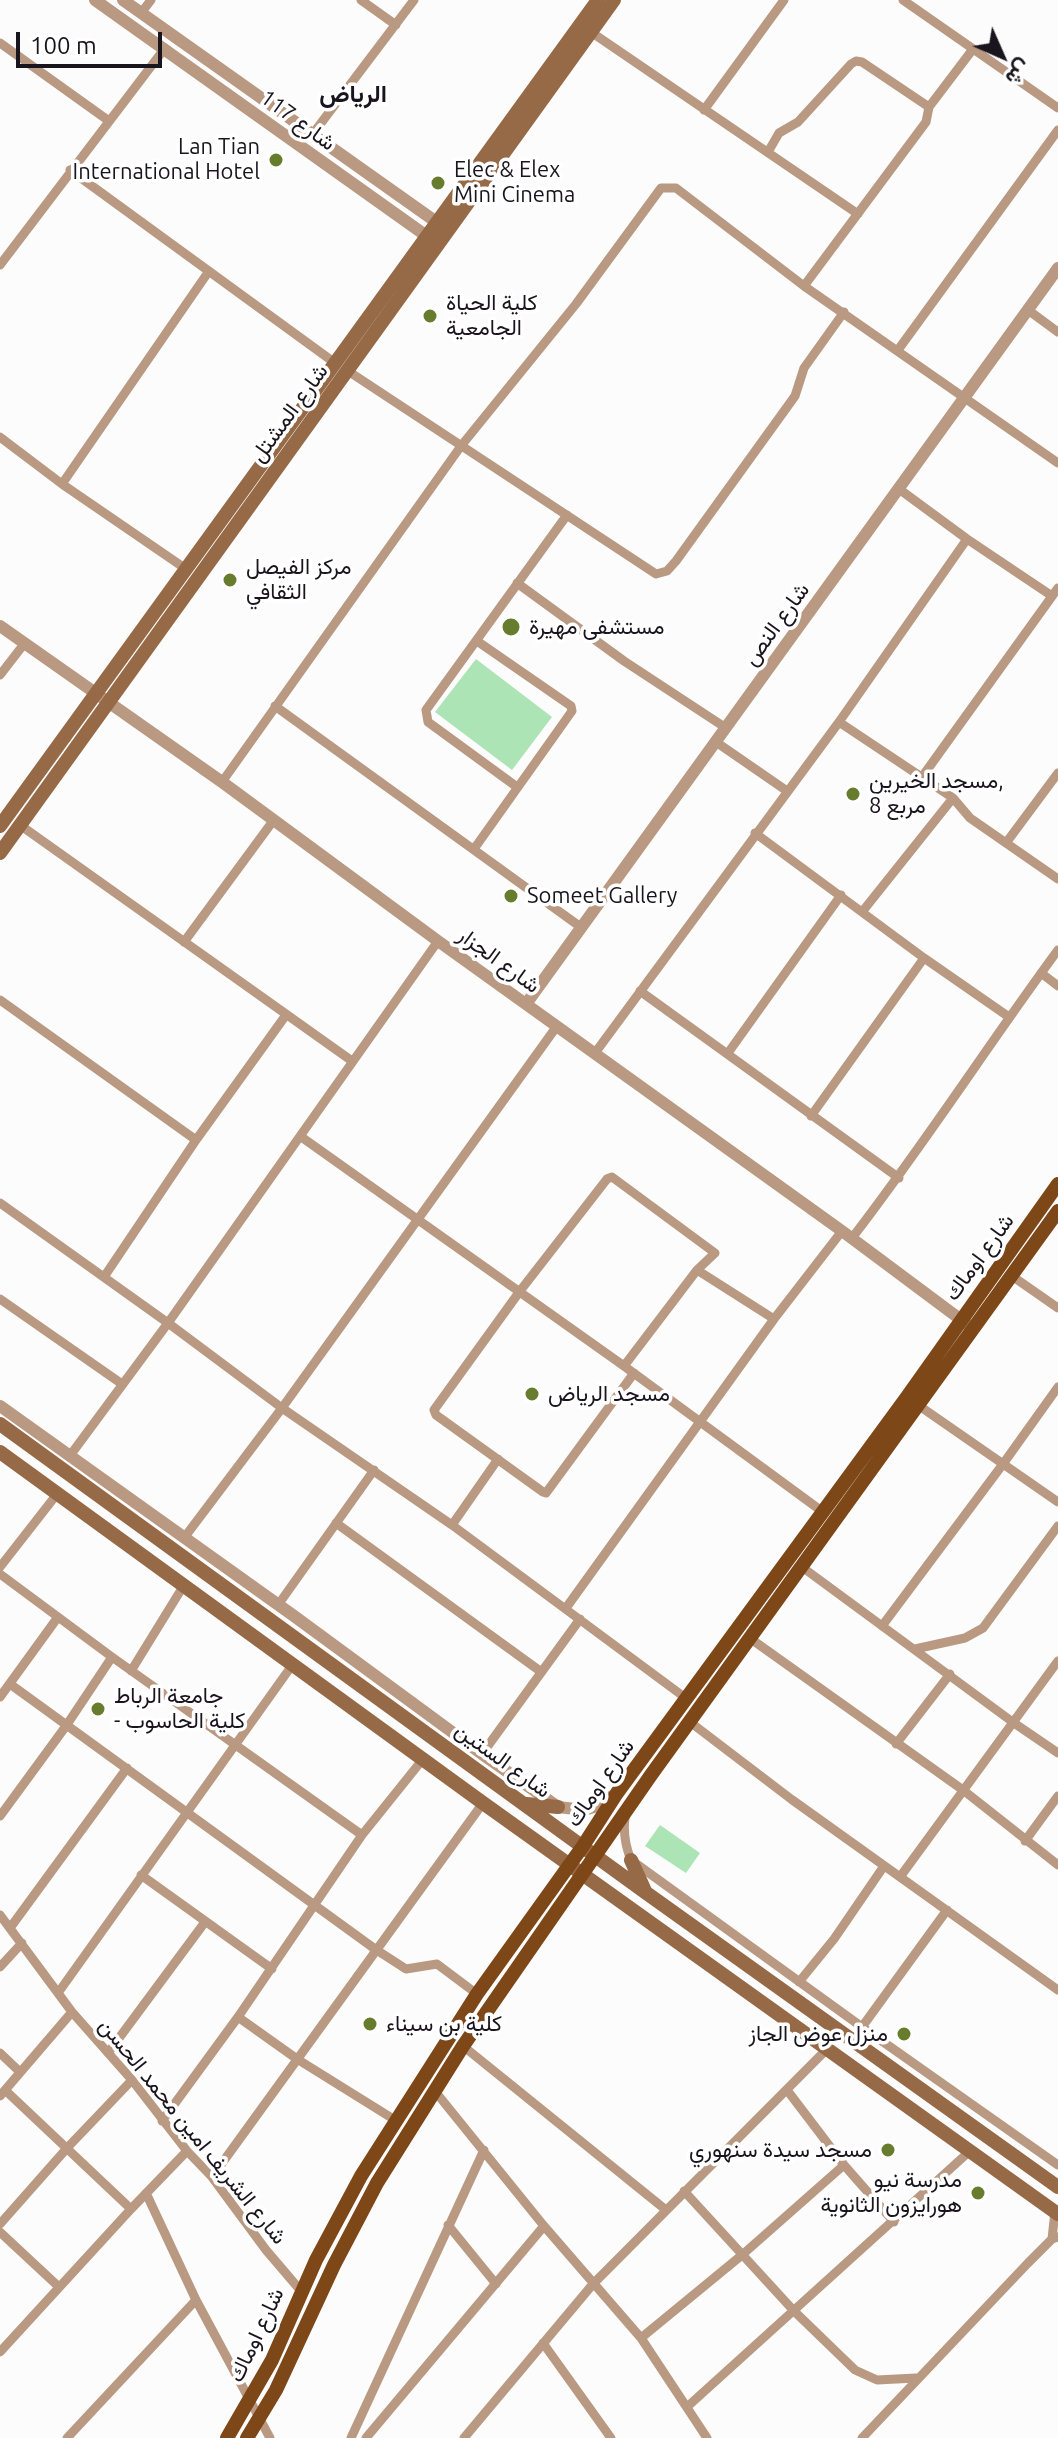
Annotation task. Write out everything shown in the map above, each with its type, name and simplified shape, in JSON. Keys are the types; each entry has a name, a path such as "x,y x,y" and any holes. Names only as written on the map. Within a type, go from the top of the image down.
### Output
{"main road":[{"name":"شارع المشتل","path":"0,826 103,697 342,367 598,0"},
{"name":"شارع المشتل","path":"442,226 614,0"},
{"name":"شارع المشتل","path":"0,853 186,569 342,367"},
{"name":"شارع اوماك","path":"247,2438 295,2351 354,2225 434,2090 626,1811 918,1405 1058,1184"},
{"name":"شارع اوماك","path":"227,2438 272,2360 337,2217 395,2120 477,1994 617,1793 823,1512 967,1324 1012,1276 1058,1211"},
{"name":"شارع الستين","path":"0,1424 1058,2187"},
{"name":"شارع الستين","path":"0,1452 483,1803 1056,2212"},
{"path":"132,1548 146,1529"},
{"path":"154,1563 166,1544"},
{"path":"285,1629 294,1616"},
{"path":"523,1803 558,1807"},
{"path":"631,1860 645,1892"},
{"path":"548,1893 563,1903"},
{"path":"701,1958 713,1939"}],"street":[{"name":"شارع 117","path":"95,0 433,240"},
{"name":"شارع 117","path":"123,0 442,226"},
{"path":"141,13 151,0"},
{"path":"361,0 396,25"},
{"path":"312,135 414,0"},
{"path":"704,110 784,0"},
{"path":"903,0 1058,108"},
{"path":"591,32 858,214"},
{"path":"0,43 109,121"},
{"path":"0,265 165,48"},
{"path":"804,286 926,122 929,107 973,49"},
{"path":"193,68 201,57"},
{"path":"768,152 779,133 798,122 856,61 929,107"},
{"path":"898,350 1058,130"},
{"path":"70,170 342,367 656,574 667,571 795,396 804,368 844,312"},
{"path":"222,782 461,446 576,304 661,188 676,188 804,286 1058,463"},
{"path":"397,214 407,201"},
{"name":"شارع النص","path":"526,1004 1058,268"},
{"path":"62,484 209,271"},
{"path":"1028,310 1058,332"},
{"path":"0,437 62,484 186,569"},
{"path":"899,489 967,539 1055,592 922,777"},
{"path":"517,787 428,722 426,710 567,515"},
{"path":"595,1053 839,722 967,539"},
{"path":"517,583 624,661 726,728"},
{"name":"شارع الجزار","path":"0,626 222,782 967,1324"},
{"path":"474,849 572,711 571,706 477,641"},
{"path":"0,675 24,644"},
{"path":"275,706 582,928"},
{"path":"839,722 953,798 970,818 1058,879"},
{"path":"716,742 787,791"},
{"path":"1006,843 1058,773"},
{"path":"862,912 953,798"},
{"path":"184,942 273,821"},
{"path":"20,825 352,1061"},
{"path":"755,833 1009,1017"},
{"path":"728,1053 841,895"},
{"path":"69,1457 168,1323 438,941"},
{"path":"566,1608 774,1319 899,1178 1058,950"},
{"path":"811,1116 924,958"},
{"path":"1041,973 1058,986"},
{"path":"640,991 899,1178"},
{"path":"0,1000 196,1140"},
{"path":"104,1277 196,1140 286,1015"},
{"path":"184,1538 282,1408 557,1026"},
{"path":"300,1136 520,1291 823,1512"},
{"path":"624,1366 697,1270 715,1253 612,1177 607,1179 520,1291 434,1410 436,1415 543,1492 549,1491 634,1373"},
{"path":"0,1203 282,1408 452,1525 687,1699"},
{"path":"697,1270 774,1319"},
{"path":"1012,1276 1058,1308"},
{"path":"0,1299 122,1384"},
{"path":"882,1626 1058,1387"},
{"path":"918,1405 1058,1502"},
{"path":"0,1406 558,1807 584,1810 617,1793"},
{"path":"452,1525 498,1459"},
{"path":"278,1605 374,1470"},
{"path":"0,1567 57,1494"},
{"path":"336,1523 540,1671"},
{"path":"915,1649 965,1638 983,1628 1058,1526"},
{"path":"802,1567 1058,1753"},
{"path":"0,1574 362,1835"},
{"path":"131,1671 184,1585"},
{"path":"0,1697 58,1617"},
{"path":"482,1754 580,1619"},
{"path":"751,1639 963,1790 1058,1865"},
{"path":"0,1816 112,1657"},
{"path":"900,1877 1058,1661"},
{"path":"58,1993 293,1664"},
{"path":"896,1744 950,1674"},
{"path":"10,1684 375,1949 406,1969 437,1964 477,1994"},
{"path":"690,1722 1058,1990"},
{"path":"162,2121 272,1969 362,1835 423,1759"},
{"path":"10,1928 127,1768"},
{"path":"1025,1841 1058,1796"},
{"path":"212,2177 483,1803"},
{"path":"626,1811 623,1831 631,1860 1058,2165"},
{"path":"799,1982 834,1939 884,1866"},
{"path":"141,1875 272,1969"},
{"path":"862,2027 947,1910"},
{"name":"شارع الشريف امين محمد الحسن","path":"0,1915 72,2012 212,2177 301,2291"},
{"path":"108,2053 205,1922"},
{"path":"0,1967 22,1943"},
{"path":"72,2012 3,2093 68,2147 131,2209"},
{"path":"238,2017 297,2059 395,2120"},
{"path":"463,2046 666,2210"},
{"path":"464,2438 593,2284 827,2049"},
{"path":"0,2053 20,2072"},
{"path":"0,2224 132,2080"},
{"path":"434,2090 544,2226 641,2338 707,2438"},
{"path":"787,2090 844,2165 894,2222"},
{"path":"351,2438 484,2150"},
{"path":"687,2407 971,2150"},
{"path":"0,2352 187,2151"},
{"path":"641,2338 844,2165"},
{"path":"684,2191 794,2311 855,2370 877,2380 916,2378"},
{"path":"146,2193 196,2300 270,2438"},
{"path":"862,2438 916,2378 1055,2238 1056,2212"},
{"path":"448,2225 496,2284"},
{"path":"366,2438 544,2226"},
{"path":"0,2232 59,2287"},
{"path":"67,2438 196,2300"},
{"path":"543,2343 611,2438"}],"green space":[{"path":"476,659 552,717 512,770 435,712"},
{"path":"660,1825 700,1853 686,1873 645,1846"}],"place":[{"name":"Lan Tian International Hotel","path":"276,160"},
{"name":"Elec & Elex Mini Cinema","path":"438,183"},
{"name":"كلية الحياة الجامعية","path":"430,316"},
{"name":"مركز الفيصل الثقافي","path":"230,580"},
{"name":"مستشفى مهيرة","path":"511,627"},
{"name":"مسجد الخيرين, مربع 8","path":"853,794"},
{"name":"Someet Gallery","path":"511,896"},
{"name":"مسجد الرياض","path":"532,1394"},
{"name":"جامعة الرباط - كلية الحاسوب","path":"98,1709"},
{"name":"كلية بن سيناء","path":"370,2024"},
{"name":"منزل عوض الجاز","path":"904,2034"},
{"name":"مسجد سيدة سنهوري","path":"888,2150"},
{"name":"مدرسة نيو هورايزون الثانوية","path":"978,2193"}],"district":[{"name":"الرياض","path":"353,94"}]}
